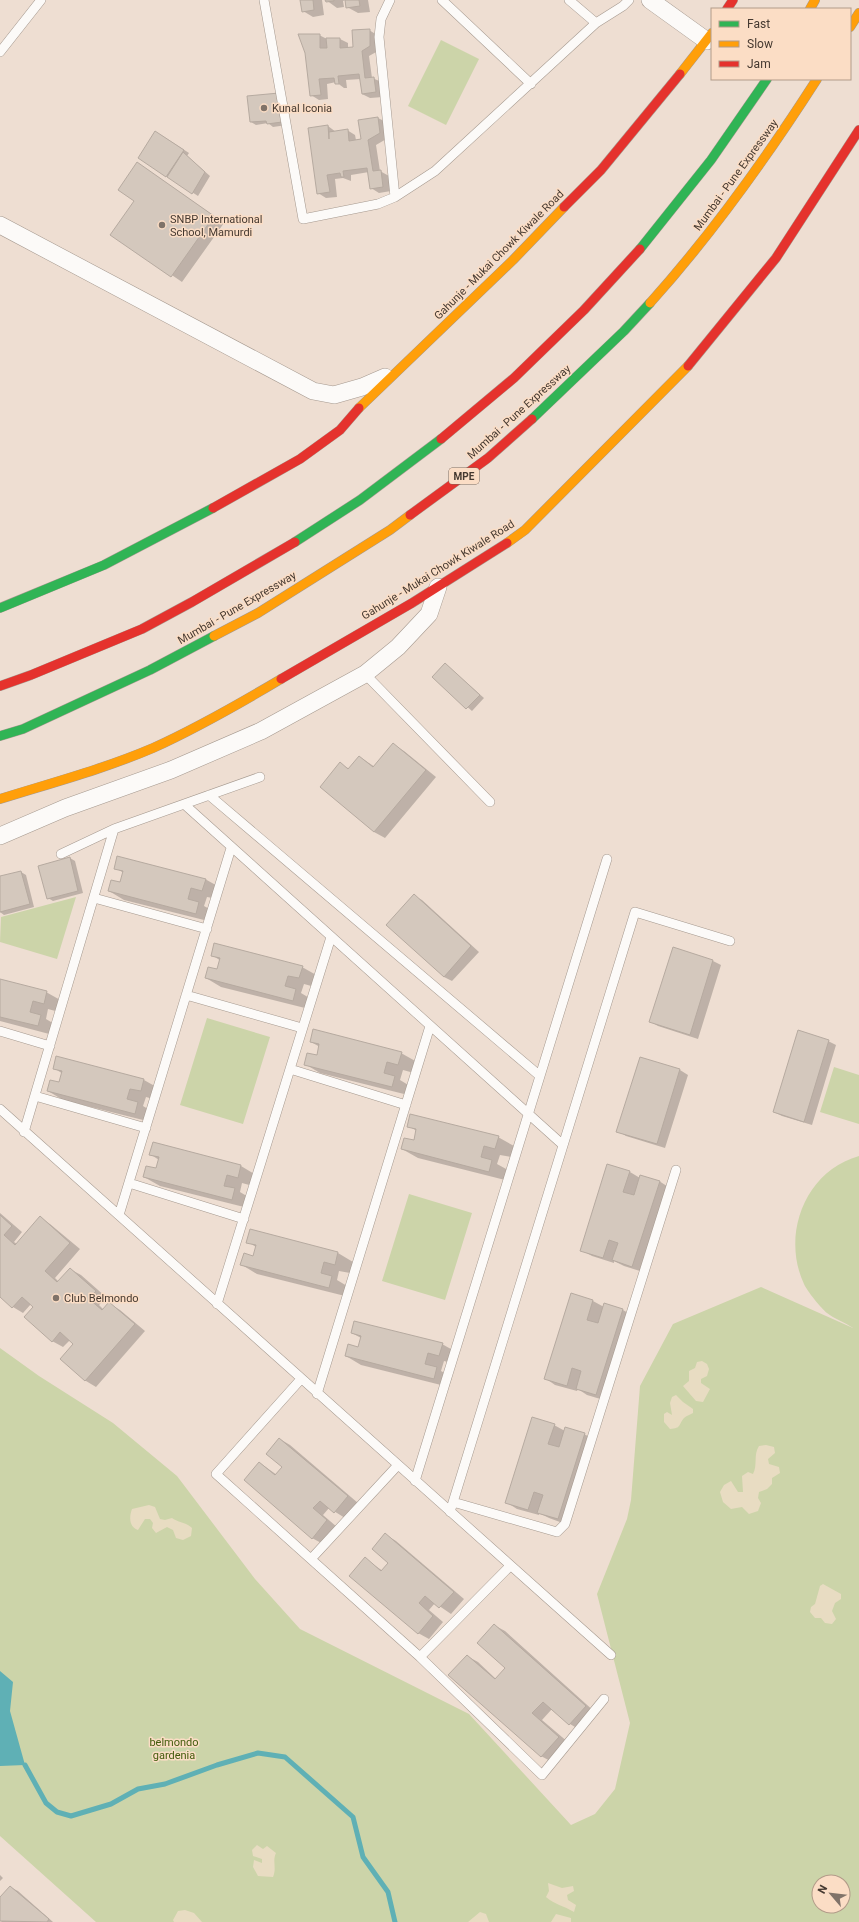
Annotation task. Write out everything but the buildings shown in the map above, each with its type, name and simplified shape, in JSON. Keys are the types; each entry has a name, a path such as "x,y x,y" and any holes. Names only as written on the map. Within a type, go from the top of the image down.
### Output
{"main road":[{"path":"851,25 859,12"},
{"name":"Gahunje - Mukai Chowk Kiwale Road","path":"0,608 104,565 300,460 340,430 368,398 513,260 601,170 653,108 709,37"},
{"path":"0,686 134,632 241,576 369,495 461,424 536,357 580,315 648,242 752,103 766,80"},
{"name":"Mumbai - Pune Expressway","path":"0,736 23,729 150,670 258,613 390,530 488,458 561,392 614,341 685,264 780,137 816,80"},
{"name":"Gahunje - Mukai Chowk Kiwale Road","path":"0,798 82,774 152,748 218,716 438,587 526,530 678,378 728,320 776,258 859,130"}],"street":[{"path":"650,0 709,37"},
{"path":"0,225 313,391 334,394 362,387 397,372"},
{"path":"0,836 65,808 171,770 261,731 365,674 398,646 429,614 438,587"}],"lane":[{"path":"0,52 41,0"},
{"path":"264,0 303,219 378,204 395,197 435,171 596,23 623,6 629,0"},
{"path":"390,0 382,19 379,37 395,197"},
{"path":"442,0 531,84"},
{"path":"569,0 596,23"},
{"path":"365,674 490,802"},
{"path":"61,854 114,828 260,777"},
{"path":"209,795 540,1076"},
{"path":"184,804 231,848 563,1145"},
{"path":"24,1132 114,828"},
{"path":"119,1215 231,848"},
{"path":"415,1481 607,859"},
{"path":"94,898 207,929"},
{"path":"450,1512 635,912 730,941"},
{"path":"217,1304 330,937"},
{"path":"186,995 302,1028"},
{"path":"317,1394 430,1026"},
{"path":"0,1031 50,1046"},
{"path":"290,1069 406,1105"},
{"path":"35,1096 146,1128"},
{"path":"0,1110 611,1655"},
{"path":"453,1502 557,1532 564,1524 676,1170"},
{"path":"129,1183 244,1219"},
{"path":"301,1379 216,1474 420,1657 542,1775 604,1699"},
{"path":"310,1559 398,1465"},
{"path":"420,1657 510,1566"}],"green space":[{"path":"441,40 479,59 446,125 408,106"},
{"path":"76,897 57,959 0,942 1,917"},
{"path":"207,1018 270,1037 243,1124 180,1105"},
{"path":"834,1067 859,1075 859,1124 820,1112"},
{"name":"belmondo gardenia","path":"859,1156 859,1922 96,1922 0,1836 0,1348 39,1376 113,1423 177,1476 255,1579 300,1629 469,1714 571,1825 595,1814 615,1789 630,1723 597,1594 627,1519 631,1500 640,1386 673,1324 761,1287 853,1328 827,1313 818,1303 804,1284 798,1265 795,1245 797,1226 803,1207 812,1190 824,1175 840,1164"},
{"path":"409,1194 472,1213 445,1300 382,1281"}],"sand":[{"path":"702,1361 707,1364 709,1369 707,1376 701,1379 701,1383 710,1389 703,1402 696,1401 683,1386 689,1381 689,1371 695,1368 697,1362"},
{"path":"676,1395 693,1409 693,1413 684,1418 678,1427 670,1429 664,1422 664,1414 667,1412 672,1415 670,1403 672,1397"},
{"path":"766,1445 774,1447 775,1453 768,1459 769,1464 779,1467 780,1473 772,1478 772,1484 767,1489 759,1492 758,1498 761,1503 758,1511 749,1514 742,1507 731,1509 723,1502 720,1492 724,1485 731,1481 738,1492 743,1492 742,1476 748,1472 753,1474 757,1449 759,1446"},
{"path":"149,1505 155,1507 160,1519 165,1520 172,1518 190,1526 192,1528 191,1536 183,1540 176,1538 173,1530 167,1527 156,1533 152,1528 153,1523 150,1519 145,1519 138,1530 135,1529 130,1521 132,1509"},
{"path":"823,1584 841,1594 841,1599 835,1603 832,1611 836,1619 832,1624 825,1623 821,1618 815,1618 810,1612 811,1607 815,1604 820,1586"},
{"path":"257,1845 263,1849 267,1846 276,1853 274,1859 275,1871 273,1877 258,1876 253,1867 254,1860 262,1863 262,1859 253,1856 252,1850"},
{"path":"548,1883 562,1888 573,1886 574,1891 567,1895 568,1900 576,1905 574,1912 546,1897 549,1891"},
{"path":"185,1910 194,1913 202,1922 174,1922 173,1920 178,1911"},
{"path":"480,1912 486,1914 489,1922 468,1922"},
{"path":"556,1914 571,1918 571,1922 551,1922"}],"water":[{"path":"0,1671 13,1682 10,1711 25,1765 0,1766"}],"waterway":[{"path":"25,1765 46,1803 57,1812 71,1816 111,1804 138,1789 165,1784 217,1765 258,1753 285,1757 353,1817 363,1857 388,1892 395,1922"}],"traffic: fast":[{"path":"640,249 711,160 766,80"},
{"path":"532,419 624,331 650,303"},
{"path":"295,542 360,500 441,439"},
{"path":"0,608 104,565 213,508"},
{"path":"0,736 23,729 150,670 214,636"}],"traffic: slow":[{"path":"811,8 815,0"},
{"path":"851,25 859,13"},
{"path":"680,74 711,34"},
{"path":"650,303 695,250 759,166 816,80"},
{"path":"359,408 513,260 564,207"},
{"path":"507,543 525,530 688,366"},
{"path":"214,636 258,613 390,530 410,515"},
{"path":"0,799 97,769 153,748 218,715 281,679"}],"traffic: jam":[{"path":"728,8 733,0"},
{"path":"564,207 601,170 680,74"},
{"path":"688,366 776,258 859,130"},
{"path":"441,439 514,378 584,310 640,249"},
{"path":"213,508 300,459 340,430 359,408"},
{"path":"410,515 488,458 532,419"},
{"path":"0,686 31,675 142,629 192,602 295,542"},
{"path":"281,679 412,603 507,543"}],"place":[{"name":"Kunal Iconia","path":"264,108"},
{"name":"SNBP International School, Mamurdi","path":"162,225"},
{"name":"Club Belmondo","path":"56,1298"}]}
